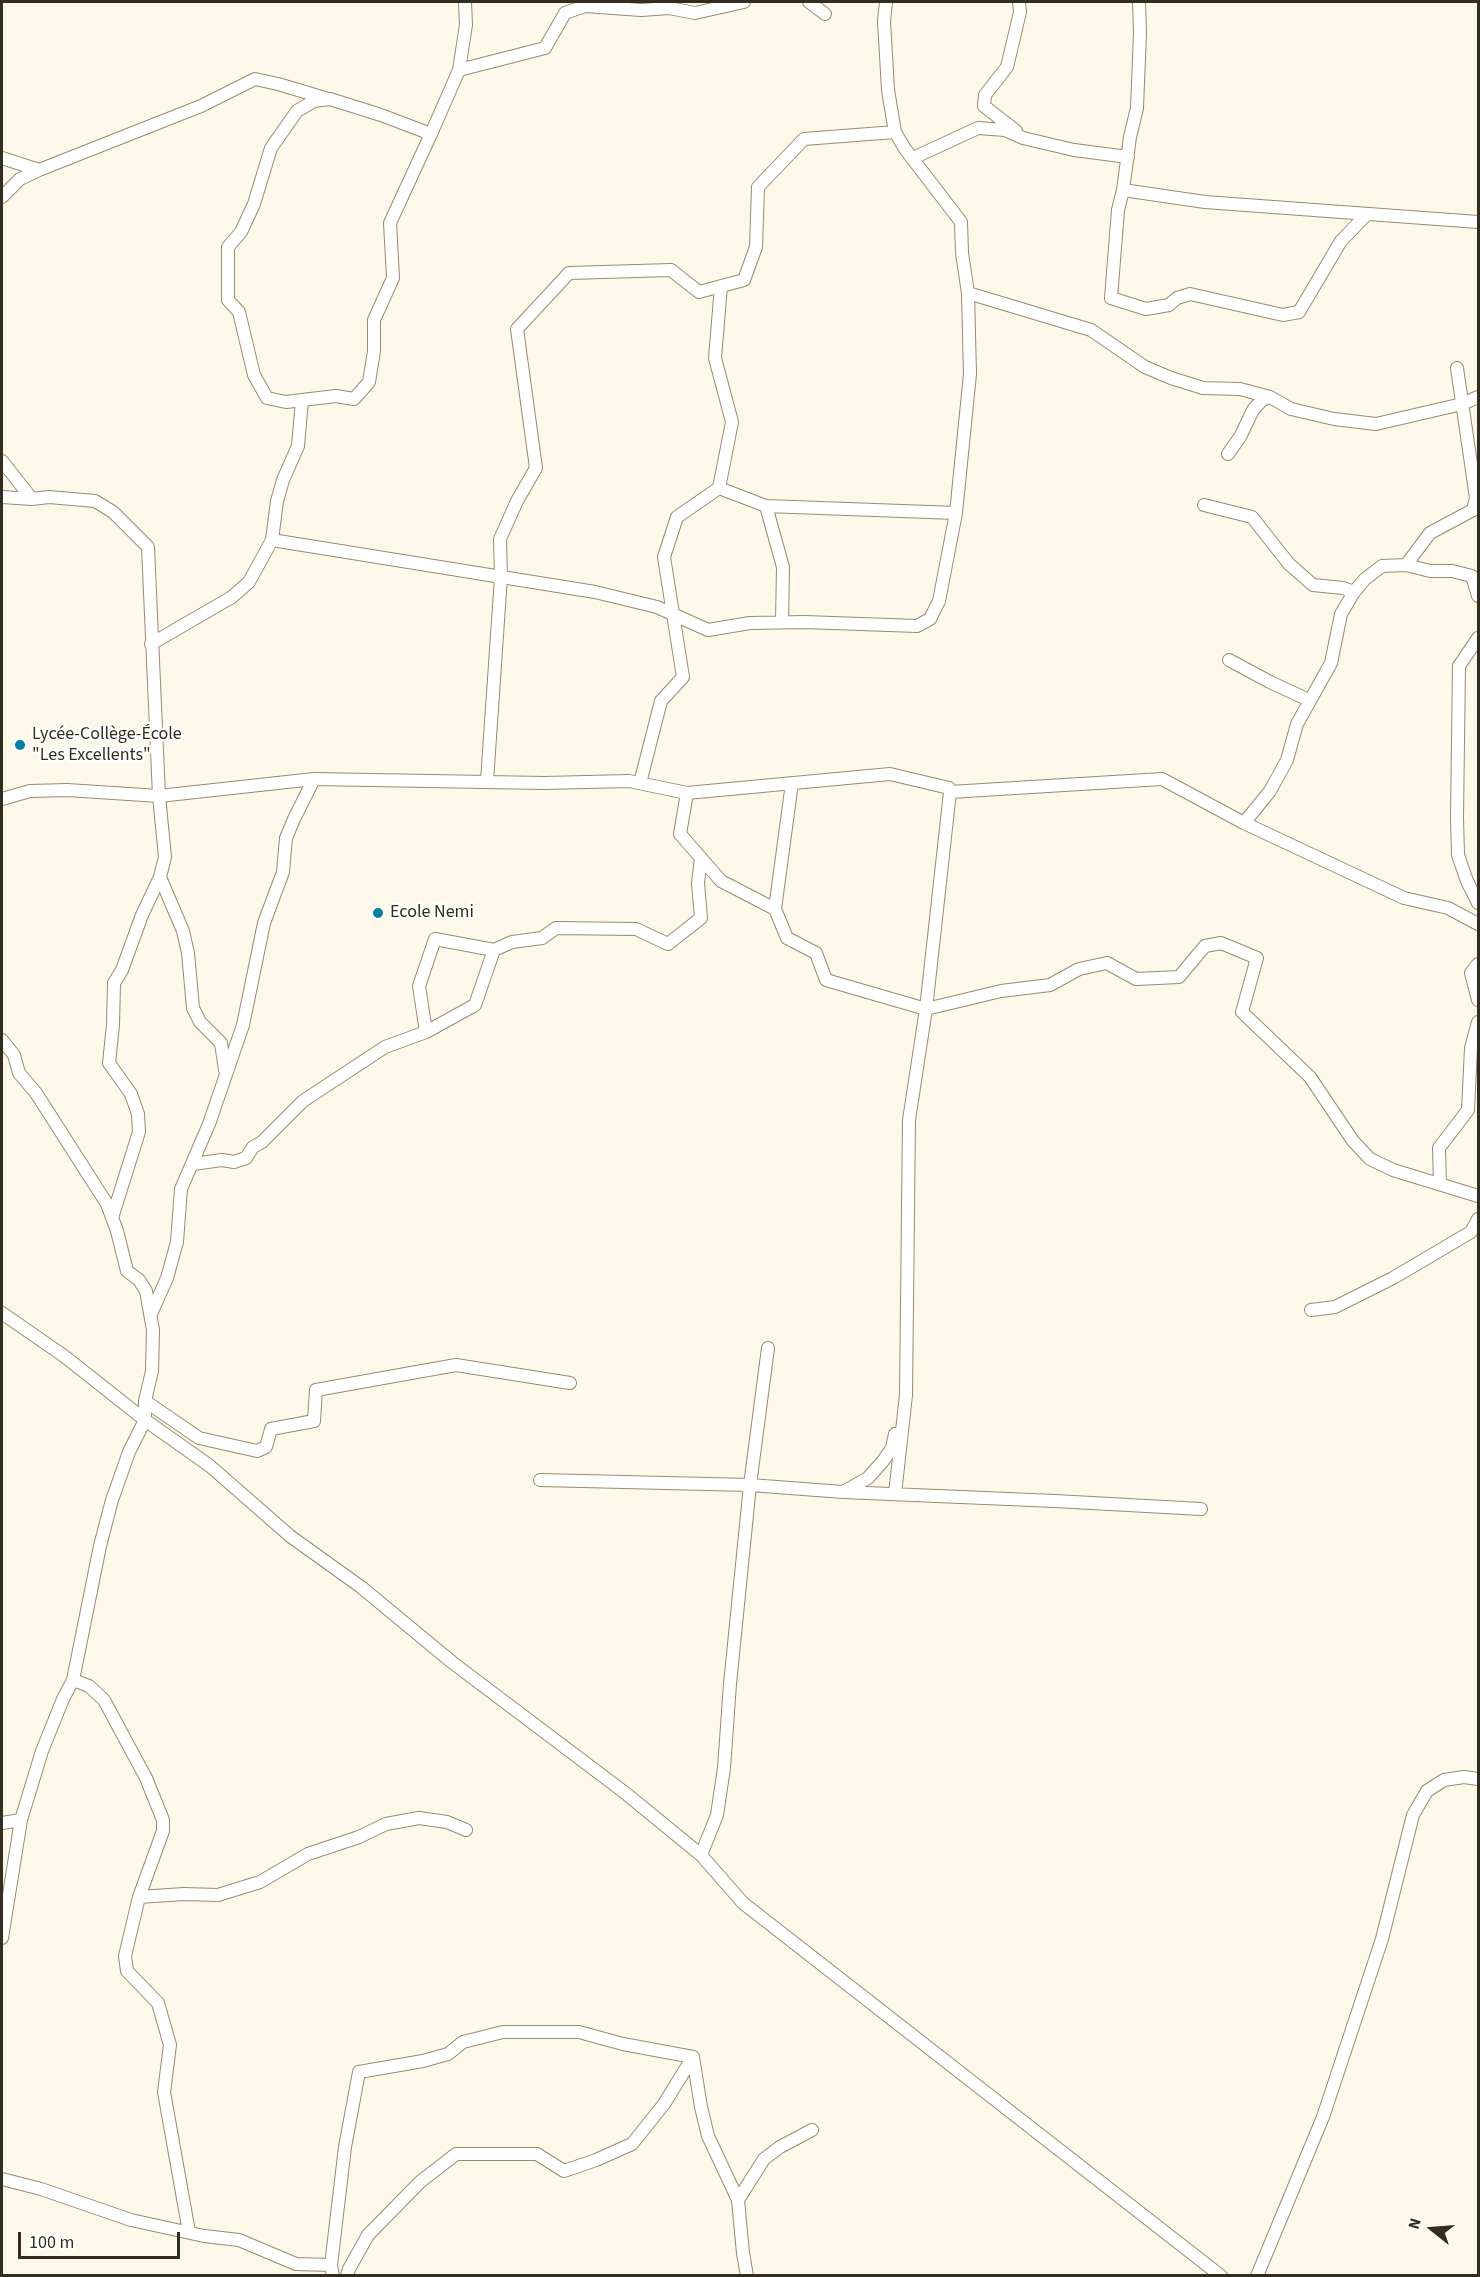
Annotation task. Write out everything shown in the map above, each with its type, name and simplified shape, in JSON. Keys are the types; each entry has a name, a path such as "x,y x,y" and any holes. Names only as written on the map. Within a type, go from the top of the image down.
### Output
{"street":[{"path":"330,99 314,101 297,111 289,121 271,148 254,204 241,232 228,247 228,300 239,312 254,375 267,398 286,402 336,396 354,399 369,382 374,351 374,320 393,279 390,223 459,70 466,25 465,2"},
{"path":"459,70 545,48 565,13 585,6 641,10 669,8 695,14 744,2"},
{"path":"809,2 825,14"},
{"path":"272,540 595,592 657,607 708,630 750,623 782,622 917,626 930,619 939,601 956,513 970,374 968,293 962,253 961,222 894,132 888,90 884,21 886,2"},
{"path":"1019,2 1020,12 1007,67 985,95 984,106 1008,123 1023,138"},
{"path":"1139,2 1137,108 1130,136 1124,190 1118,210 1111,298 1146,309 1169,305 1177,298 1190,294 1283,315 1299,312 1341,241 1367,214"},
{"path":"2,196 20,179 39,170 201,106 255,80 330,99 431,134"},
{"path":"913,158 978,128 1005,130 1023,138 1074,150 1128,157"},
{"path":"487,781 501,577 500,539 517,501 536,468 517,329 569,273 672,270 699,292 744,280 756,247 758,187 804,139 894,132"},
{"path":"2,158 39,170"},
{"path":"1124,190 1205,202 1479,222"},
{"path":"640,783 661,701 683,677 664,557 677,517 719,488 732,422 715,358 721,286"},
{"path":"968,293 1091,330 1145,367 1171,378 1203,388 1240,389 1270,397 1291,409 1334,419 1376,424 1462,404 1479,397"},
{"path":"1406,564 1430,533 1473,510 1476,498 1457,368"},
{"path":"1228,453 1240,437 1253,410 1262,400 1270,397"},
{"path":"151,644 232,597 249,582 272,540 277,501 283,480 298,446 302,400"},
{"path":"2,461 32,499"},
{"path":"719,488 766,506 956,513"},
{"path":"2,497 32,499 49,497 95,501 113,512 148,547 159,796 165,846 160,876 142,915 122,970 114,983 109,1063 131,1094 138,1114 139,1132 112,1219"},
{"path":"1204,505 1252,517 1289,564 1313,585 1343,588 1354,592"},
{"path":"766,506 783,567 782,622"},
{"path":"1244,823 1270,791 1287,760 1297,723 1331,663 1341,614 1365,579 1382,566 1406,564 1430,571 1452,571 1472,576 1479,596"},
{"path":"1479,638 1459,666 1457,697 1458,855 1473,880 1479,903"},
{"path":"1228,660 1309,700"},
{"path":"2,799 30,791 67,789 159,796 314,779 544,783 629,781 687,794 890,774 949,788 926,1010 909,1120 906,1395 896,1494"},
{"path":"151,1314 167,1278 177,1242 181,1189 209,1124 243,1025 264,923 283,872 286,838 314,779"},
{"path":"950,792 1162,779 1244,823 1404,898 1448,908 1479,924"},
{"path":"792,783 775,909 787,938 816,953 826,980 926,1010 1001,991 1050,985 1079,969 1107,963 1136,979 1179,977 1205,946 1221,943 1257,958 1242,1012 1310,1077 1353,1141 1370,1159 1393,1170 1479,1196"},
{"path":"687,794 680,834 721,881 775,909"},
{"path":"426,1032 419,986 435,939 494,950 512,942 542,938 556,928 636,929 668,944 700,918 698,883 700,858"},
{"path":"160,876 183,931 188,953 193,1008 200,1022 221,1043 225,1074"},
{"path":"193,1164 222,1160 234,1162 246,1158 253,1147 303,1101 385,1047 426,1032 475,1005 494,950"},
{"path":"1479,964 1471,973 1479,1000"},
{"path":"1440,1184 1439,1148 1468,1110 1470,1048 1479,1022"},
{"path":"2,1040 14,1055 19,1073 36,1093 107,1204 117,1231 127,1271 139,1280 146,1291 151,1314 152,1371 145,1401 145,1420 129,1452 112,1500 100,1546 73,1680 42,1751 21,1820 2,1938"},
{"path":"1311,1310 1335,1307 1393,1278 1471,1232 1479,1219"},
{"path":"2,1313 64,1356 145,1420 210,1466 290,1536 361,1587 453,1664 624,1792 701,1855 743,1903 1221,2276"},
{"path":"701,1855 717,1815 724,1768 750,1485 768,1348"},
{"path":"145,1401 198,1438 257,1451 266,1447 271,1429 314,1421 316,1390 456,1365 570,1383"},
{"path":"843,1492 868,1478 888,1455 892,1448 906,1395"},
{"path":"540,1480 750,1485 843,1492 1201,1509"},
{"path":"73,1680 89,1686 104,1700 146,1778 163,1820 163,1830 138,1897 124,1956 127,1971 158,2003 171,2045 164,2092 189,2232"},
{"path":"1257,2276 1323,2117 1382,1940 1413,1815 1427,1791 1444,1780 1479,1779"},
{"path":"138,1897 184,1894 218,1895 260,1882 308,1854 359,1837 386,1824 418,1818 447,1822 466,1830"},
{"path":"2,1823 21,1820"},
{"path":"2,2179 41,2189 131,2220 239,2240 296,2264 332,2270 345,2147 359,2072 423,2061 448,2054 463,2042 503,2032 579,2032 623,2044 693,2057"},
{"path":"693,2057 708,2136 738,2200 747,2276"},
{"path":"347,2276 368,2235 420,2182 456,2154 537,2154 564,2171 596,2160 632,2144 664,2104 693,2057"},
{"path":"738,2200 764,2159 780,2146 812,2130"}],"place":[{"name":"Lycée-Collège-École \"Les Excellents\"","path":"20,745"},
{"name":"Ecole Nemi","path":"378,913"}]}
